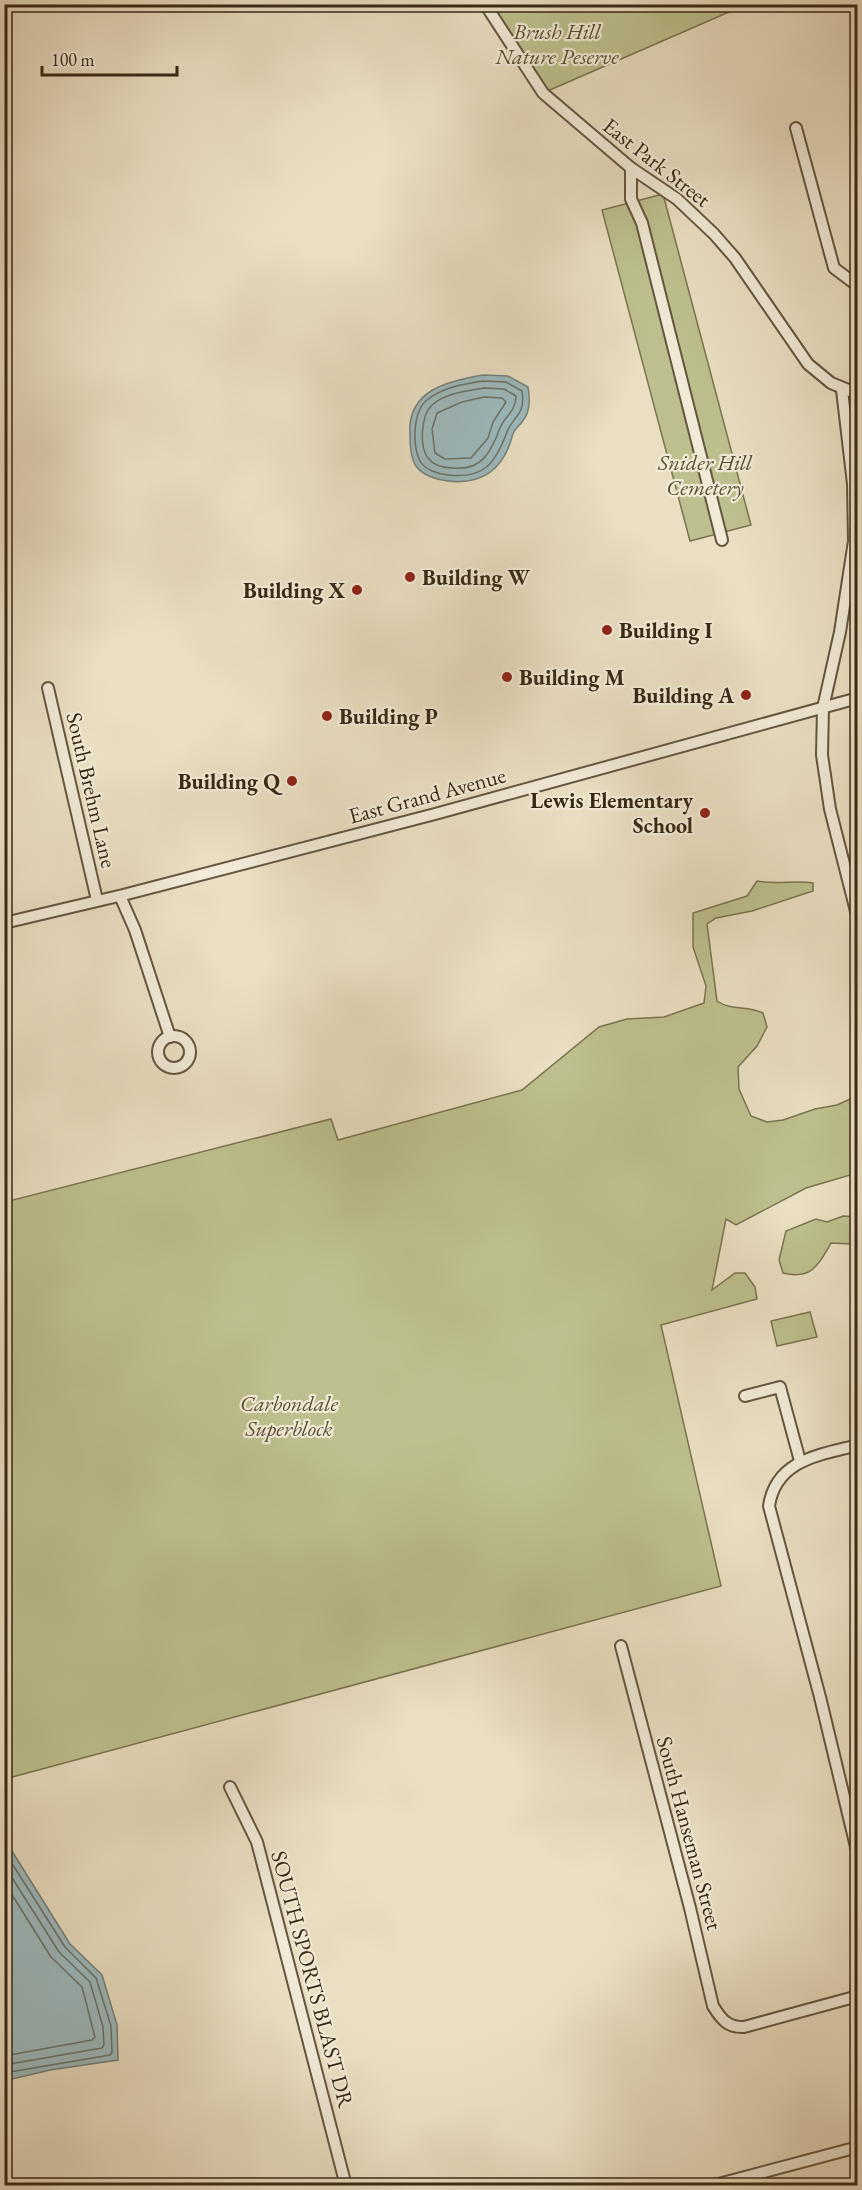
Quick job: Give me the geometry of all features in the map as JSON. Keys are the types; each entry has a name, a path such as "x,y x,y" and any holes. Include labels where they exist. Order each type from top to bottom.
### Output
{"street":[{"name":"East Park Street","path":"485,4 543,93 630,168 677,199 714,234 735,258 808,364 842,390 858,394"},
{"path":"796,128 834,268 858,286"},
{"path":"630,168 632,199 651,253 722,540"},
{"path":"842,390 847,454 853,484 854,541 840,632 823,708 823,768 828,799 858,918"},
{"name":"South Brehm Lane","path":"48,688 97,900"},
{"name":"East Grand Avenue","path":"4,923 120,896 448,811 858,698"},
{"path":"120,896 135,930 170,1037"},
{"path":"745,1396 780,1387 800,1461"},
{"path":"858,1445 800,1461 778,1479 769,1506 820,1697 858,1854"},
{"name":"South Hanseman Street","path":"621,1646 690,1908 713,2006 720,2018 729,2025 744,2026 858,1996"},
{"name":"SOUTH SPORTS BLAST DR","path":"230,1787 257,1842 346,2186"},
{"path":"711,2186 858,2147"}],"green space":[{"name":"Brush Hill Nature Peserve","path":"485,5 745,5 543,93"},
{"name":"Snider Hill Cemetery","path":"663,194 751,525 690,541 602,210"},
{"name":"Carbondale Superblock","path":"757,881 813,883 813,891 752,911 716,918 707,924 717,1001 728,1006 763,1013 767,1027 757,1046 738,1067 739,1089 751,1116 767,1122 783,1120 815,1109 837,1105 857,1096 857,1140 853,1155 857,1159 857,1173 806,1188 736,1225 726,1219 712,1290 735,1273 745,1273 755,1287 757,1299 661,1325 721,1586 5,1779 5,1202 331,1119 338,1140 522,1090 599,1027 627,1019 664,1017 704,1003 706,986 693,947 693,913 747,896"},
{"path":"843,1216 857,1217 857,1241 851,1244 831,1243 822,1258 807,1273 793,1275 783,1273 779,1260 786,1231 816,1219 827,1222"},
{"path":"810,1312 817,1337 777,1346 771,1321"}],"water":[{"path":"483,375 508,376 528,387 527,414 513,432 503,458 489,473 471,480 460,482 444,480 426,474 416,466 411,450 411,419 415,407 432,390 456,381"},
{"path":"5,1840 70,1944 102,1975 117,2025 118,2060 50,2070 8,2080 5,2077"}],"place":[{"name":"Building W","path":"410,577"},
{"name":"Building X","path":"357,590"},
{"name":"Building I","path":"607,630"},
{"name":"Building M","path":"507,677"},
{"name":"Building A","path":"746,695"},
{"name":"Building P","path":"327,716"},
{"name":"Building Q","path":"292,781"},
{"name":"Lewis Elementary School","path":"705,813"}]}
